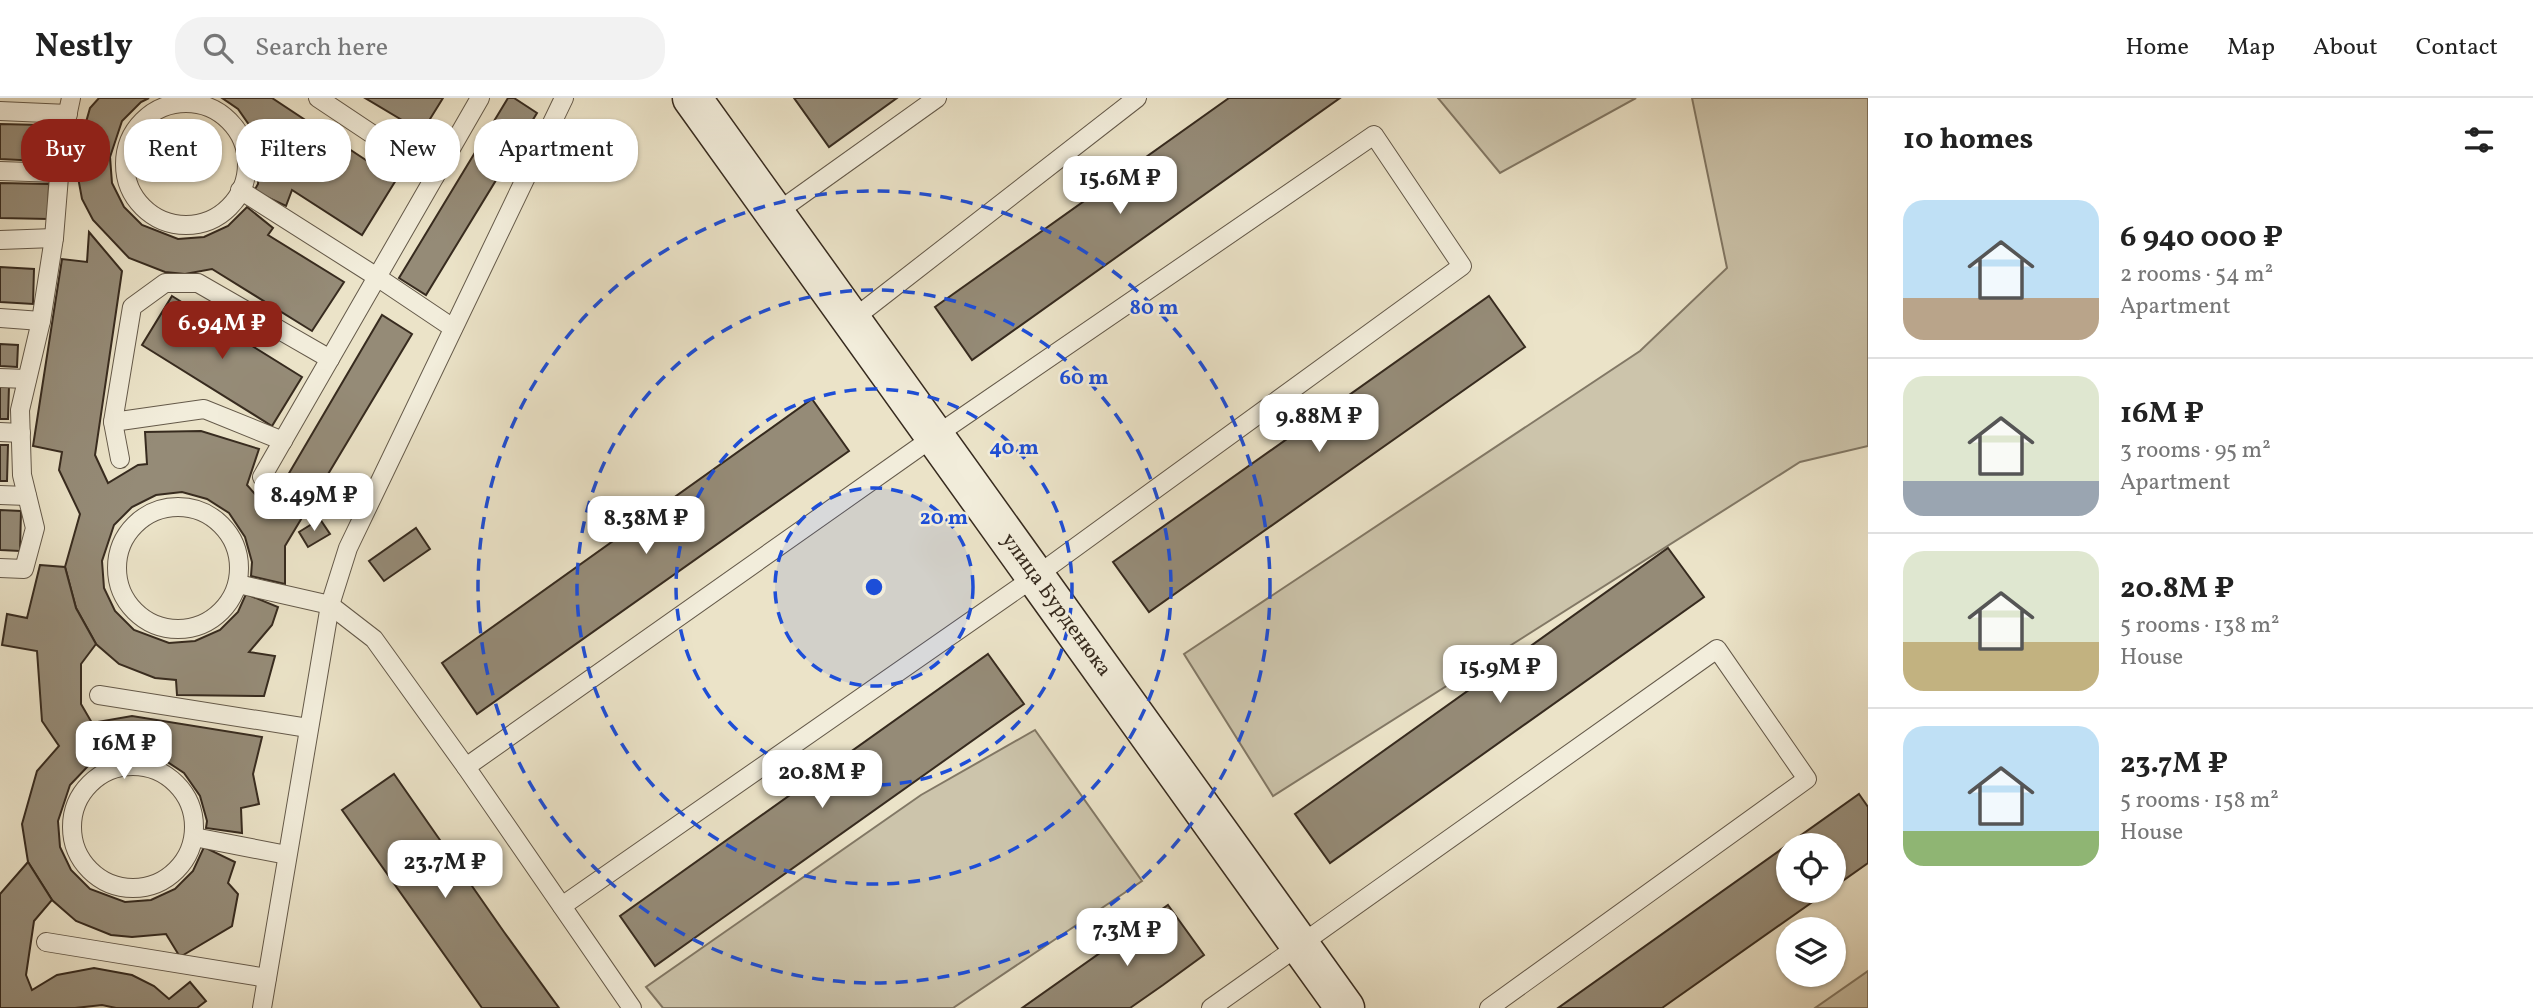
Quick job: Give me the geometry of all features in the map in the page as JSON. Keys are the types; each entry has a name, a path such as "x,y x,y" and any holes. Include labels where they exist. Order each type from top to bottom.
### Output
{"street":[{"name":"улица Бурденюка","path":"693,99 1345,1008"}],"lane":[{"path":"318,98 365,129"},
{"path":"460,133 480,98"},
{"path":"776,213 937,98"},
{"path":"853,319 1137,98"},
{"path":"262,1008 330,606 348,548 453,328 556,101"},
{"path":"187,102 208,106 227,117 240,134 247,155 246,176 240,190 225,212 206,222 184,225 158,219 141,206 129,188 125,167 126,152 133,132 147,116 166,105 187,102"},
{"path":"0,111 70,106"},
{"path":"466,767 935,436 1374,135 1462,266 1036,576 562,906"},
{"path":"0,171 21,172"},
{"path":"0,568 24,569 35,528 22,475 20,410 41,321 54,239 58,182"},
{"path":"262,477 432,182"},
{"path":"240,190 453,328"},
{"path":"0,240 54,239"},
{"path":"120,459 113,422 132,306 165,283 198,283 330,359"},
{"path":"0,318 41,321"},
{"path":"0,378 27,379"},
{"path":"113,422 204,409 283,440"},
{"path":"0,432 21,433"},
{"path":"0,495 27,496"},
{"path":"180,506 201,510 219,522 233,539 240,559 238,584 229,603 217,617 198,627 177,630 151,623 134,610 122,593 117,571 118,556 126,536 139,520 158,510 180,506"},
{"path":"238,584 330,606 374,639 632,1008"},
{"path":"1211,1008 1717,649 1807,779 1489,1008"},
{"path":"99,695 308,728"},
{"path":"134,765 155,769 174,780 188,798 195,818 194,837 184,863 172,876 153,887 131,890 105,883 88,870 76,852 71,831 72,816 80,795 94,779 113,768 134,765"},
{"path":"194,837 287,855"},
{"path":"46,942 267,978"}],"shaded area":[{"path":"1438,98 1636,98 1500,173"},
{"path":"1692,98 1868,98 1868,446 1800,462 1273,796 1184,654 1640,351 1727,268"},
{"path":"1035,730 1142,881 953,1008 663,1008 646,987 921,795"},
{"path":"1868,971 1868,1008 1815,1008 1846,987"}],"building":[{"path":"99,98 149,98 141,102 122,121 110,157 110,119 87,119 90,108"},
{"path":"222,98 272,98 304,119 245,119 238,109"},
{"path":"365,98 443,98 430,119 400,119"},
{"path":"508,98 514,98 537,113 533,119 495,119"},
{"path":"794,98 897,98 829,147"},
{"path":"1229,98 1340,98 972,360 935,307"},
{"path":"0,124 21,125 21,160 0,159"},
{"path":"351,150 365,160 365,182 395,182 362,235 292,190 286,206 254,191 258,184 351,182"},
{"path":"474,154 474,182 495,182 426,295 399,278 457,182 460,182 460,177"},
{"path":"110,157 112,183 124,207 142,225 178,239 204,237 228,226 247,207 273,228 268,235 344,282 312,331 212,269 185,274 165,272 129,258 93,220 82,199 79,182 110,182"},
{"path":"0,183 49,184 48,219 0,218"},
{"path":"89,232 122,271 95,455 108,483 138,465 147,464 145,432 201,431 259,449 247,485 268,509 382,315 412,334 285,546 285,584 251,576 252,562 245,537 229,513 207,499 182,492 156,495 132,507 114,525 102,561 104,588 115,611 134,630 169,643 195,641 220,630 238,612 246,594 278,607 272,625 249,652 275,656 264,696 177,695 176,680 155,678 119,664 96,644 76,608 65,567 80,514 59,470 62,452 33,446 62,259 87,262"},
{"path":"0,267 34,269 33,304 0,302"},
{"path":"172,296 302,377 272,426 142,345"},
{"path":"1489,296 1525,347 1149,612 1113,562"},
{"path":"0,344 18,345 17,367 0,366"},
{"path":"0,386 9,386 8,419 0,419"},
{"path":"812,399 849,451 477,714 442,663"},
{"path":"0,445 8,445 7,481 0,481"},
{"path":"0,510 21,511 20,551 0,550"},
{"path":"320,519 330,534 308,547 299,532"},
{"path":"416,528 430,549 384,581 369,561"},
{"path":"1668,548 1704,597 1330,863 1295,814"},
{"path":"40,565 65,567 76,608 96,644 81,664 81,704 92,723 132,716 262,737 253,774 259,804 241,808 242,833 206,828 207,821 200,796 184,773 163,759 137,752 112,755 88,766 70,785 58,821 60,847 71,870 90,889 125,902 151,900 175,889 193,871 204,847 235,862 228,883 238,894 232,926 180,957 166,934 132,937 111,935 76,921 52,900 28,862 22,824 37,771 59,746 42,721 37,651 2,645 7,614 27,618"},
{"path":"988,654 1024,704 655,966 620,916"},
{"path":"394,774 559,1008 482,1008 342,810"},
{"path":"1859,794 1868,807 1868,863 1846,879 1846,833 1804,833"},
{"path":"1776,853 1776,903 1811,903 1791,917 1776,917 1776,928 1662,1008 1558,1008"},
{"path":"28,862 52,900 34,921 26,975 32,990 57,975 94,968 132,975 154,986 169,999 190,982 206,1001 197,1008 116,1008 102,1005 75,1008 0,1008 0,894"},
{"path":"1168,905 1204,955 1163,985 1130,1008 1022,1008"}]}
